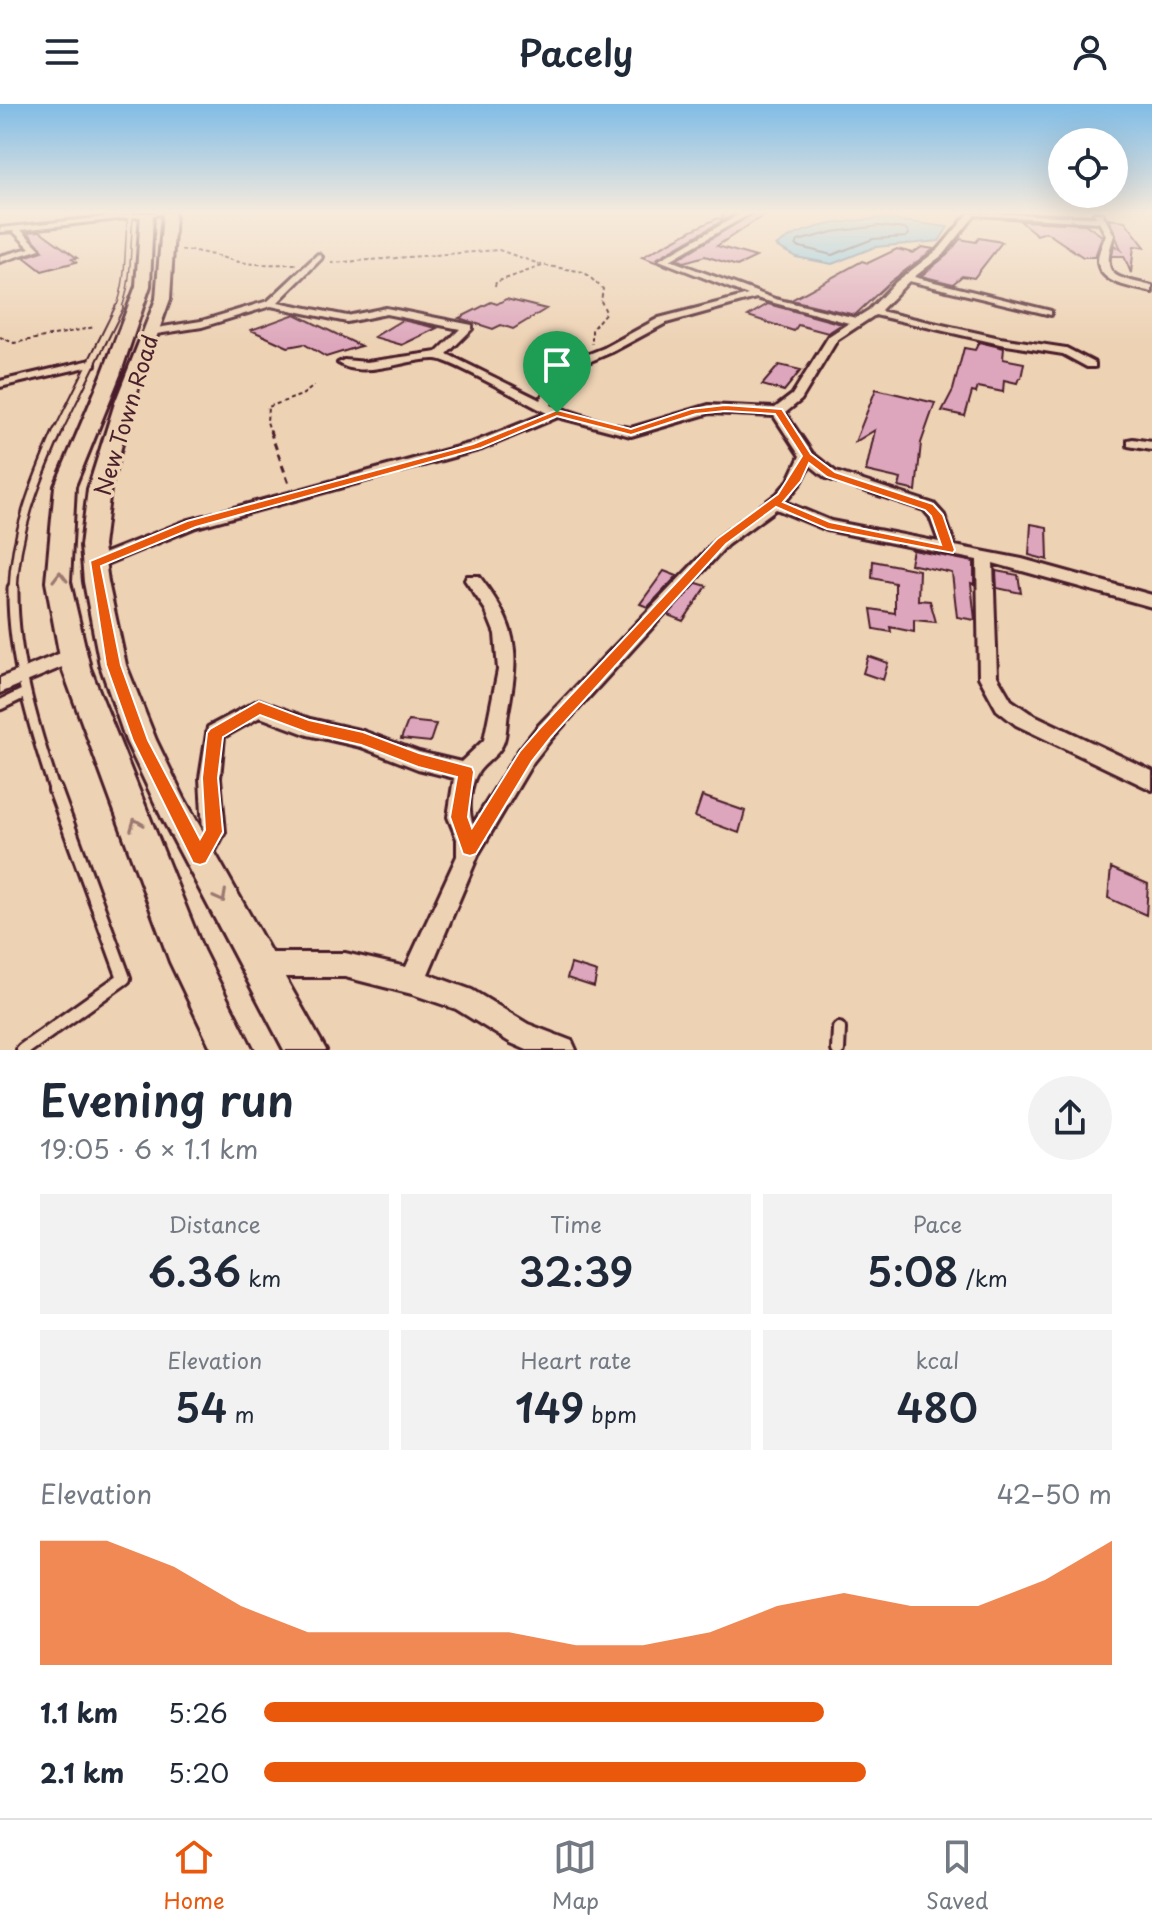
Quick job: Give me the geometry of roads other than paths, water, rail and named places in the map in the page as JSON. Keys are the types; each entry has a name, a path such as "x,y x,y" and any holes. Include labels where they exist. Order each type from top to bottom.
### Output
{"main road":[{"name":"New Town Road","path":"145,257 143,286 65,486 58,582 73,655 189,962 233,1050"},
{"name":"New Town Road","path":"166,257 163,299 99,489 92,546 94,564 113,665 141,741 306,1050"}],"street":[{"path":"668,257 663,260 756,295 858,322"},
{"path":"344,363 367,365 440,355 550,410 631,432 695,411 725,408 778,412 797,397 833,338 873,312 907,278 934,257"},
{"path":"1103,257 1108,276 1152,289"},
{"path":"0,260 5,266 0,269"},
{"path":"150,332 202,324 271,303 322,260"},
{"path":"907,278 1047,313"},
{"path":"550,410 553,382 573,363 610,349 651,325 688,313 740,303 756,295"},
{"path":"271,303 347,319 386,311 468,327 440,355"},
{"path":"873,312 1000,341 1066,351 1091,365"},
{"path":"0,384 91,363"},
{"path":"94,564 191,524 477,446 550,410"},
{"path":"778,412 807,456 831,475 929,507 937,515 949,550"},
{"path":"1133,443 1152,446"},
{"path":"412,981 470,848 526,756 722,542 775,503 795,481 807,456"},
{"path":"775,503 827,525 985,557 1152,601"},
{"path":"985,557 988,677 1004,705 1023,719 1152,781"},
{"path":"470,848 459,817 466,772 493,744 507,670 504,634 493,607 473,580"},
{"path":"0,686 23,684 73,655"},
{"path":"200,856 214,832 210,778 215,733 259,708 308,727 363,739 409,757 466,772"},
{"path":"260,965 345,965 412,981 463,999 520,1034 563,1050"}],"lane":[{"path":"23,1050 124,978 50,782 10,629 14,559 29,504 126,287 126,257"},
{"path":"0,705 23,684"},
{"path":"838,1050 839,1029"}],"water":[{"path":"797,257 849,257 832,264"}]}
